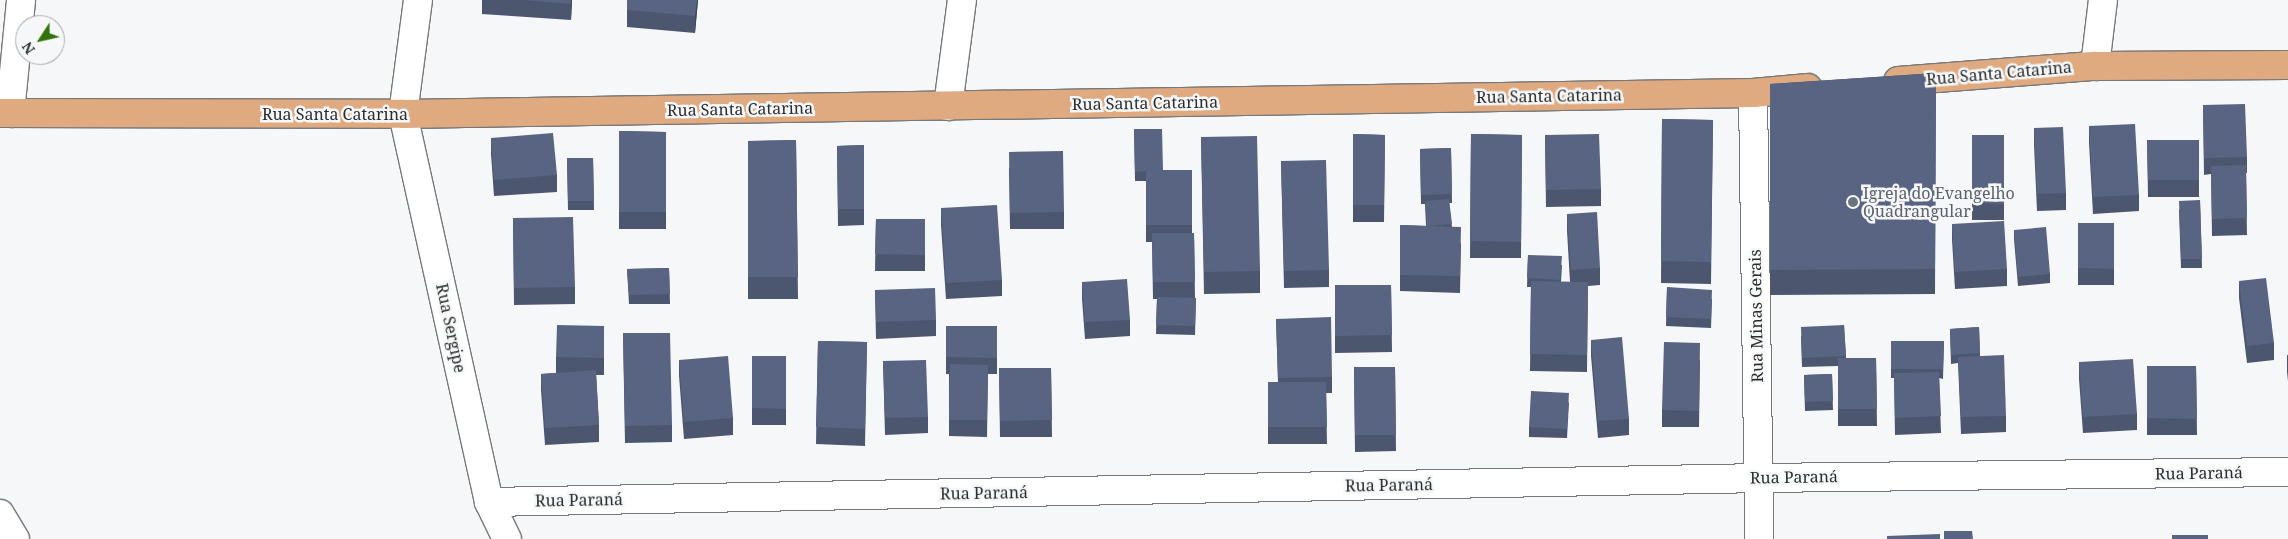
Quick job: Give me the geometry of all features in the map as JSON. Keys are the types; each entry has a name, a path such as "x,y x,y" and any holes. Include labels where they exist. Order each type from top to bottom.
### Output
{"main road":[{"name":"Rua Santa Catarina","path":"1870,83 2095,66 2288,65"},
{"name":"Rua Santa Catarina","path":"5,113 404,114 948,106 1753,93 1832,86"}],"street":[{"path":"5,113 21,0"},
{"name":"Rua Sergipe","path":"418,0 404,114 489,502 507,539"},
{"path":"948,106 962,0"},
{"path":"2095,66 2103,0"},
{"name":"Rua Minas Gerais","path":"1753,93 1759,539"},
{"name":"Rua Paraná","path":"489,502 1758,478 2288,472"},
{"path":"0,514 15,539"}],"building":[{"path":"522,0 571,0 571,4"},
{"path":"627,0 697,0 695,16 627,10"},
{"name":"Igreja do Evangelho Quadrangular","path":"1936,73 1935,269 1770,270 1770,84"},
{"path":"2245,104 2247,157 2204,158 2203,105"},
{"path":"1662,119 1713,120 1711,262 1661,261"},
{"path":"2135,124 2139,195 2093,197 2089,126"},
{"path":"2063,127 2066,193 2037,194 2034,128"},
{"path":"1134,129 1162,129 1163,170 1135,172"},
{"path":"619,131 666,132 666,212 619,212"},
{"path":"553,133 557,175 494,180 491,138"},
{"path":"1353,134 1385,135 1384,205 1353,205"},
{"path":"1471,134 1522,135 1521,242 1470,241"},
{"path":"1599,134 1601,189 1546,190 1545,135"},
{"path":"1972,135 2004,135 2004,204 1972,203"},
{"path":"1257,136 1260,271 1204,272 1201,137"},
{"path":"796,140 798,277 748,277 748,141"},
{"path":"2147,140 2199,140 2199,180 2148,180"},
{"path":"864,145 864,209 838,209 837,146"},
{"path":"1451,148 1452,194 1421,195 1420,149"},
{"path":"1063,151 1064,212 1010,213 1009,152"},
{"path":"567,158 593,158 594,201 568,201"},
{"path":"1326,160 1329,270 1284,271 1281,161"},
{"path":"2246,165 2247,218 2212,219 2211,166"},
{"path":"1146,170 1192,170 1192,225 1146,225"},
{"path":"1449,199 1452,224 1427,226 1425,201"},
{"path":"2200,200 2202,259 2181,259 2179,201"},
{"path":"997,205 1002,280 946,283 941,208"},
{"path":"1597,212 1600,268 1571,270 1567,214"},
{"path":"573,217 575,287 514,288 513,218"},
{"path":"876,219 925,219 925,255 875,254"},
{"path":"2004,221 2007,269 1955,272 1952,224"},
{"path":"2078,223 2114,223 2114,269 2078,268"},
{"path":"1400,225 1461,227 1460,276 1400,275"},
{"path":"2046,227 2050,274 2018,277 2014,230"},
{"path":"1152,233 1194,233 1195,282 1153,282"},
{"path":"1528,255 1562,256 1560,280 1527,278"},
{"path":"669,268 670,294 629,295 627,269"},
{"path":"2266,278 2274,343 2247,346 2239,281"},
{"path":"1127,279 1130,320 1085,322 1082,282"},
{"path":"1531,281 1588,282 1587,355 1530,354"},
{"path":"1335,285 1391,285 1392,335 1335,336"},
{"path":"1667,287 1712,290 1711,319 1666,317"},
{"path":"935,288 936,320 876,322 875,290"},
{"path":"1157,297 1196,298 1195,326 1156,325"},
{"path":"1331,317 1332,377 1278,378 1276,319"},
{"path":"557,325 604,326 604,358 556,357"},
{"path":"1844,325 1846,356 1802,358 1801,327"},
{"path":"946,326 997,326 997,358 946,357"},
{"path":"1979,327 1980,353 1951,355 1950,329"},
{"path":"623,333 670,333 672,425 625,426"},
{"path":"1622,337 1629,419 1598,421 1591,340"},
{"path":"818,341 867,342 865,429 816,427"},
{"path":"1891,341 1944,341 1943,369 1891,369"},
{"path":"1664,342 1700,343 1699,411 1662,410"},
{"path":"2004,355 2006,416 1961,417 1958,357"},
{"path":"728,356 733,418 684,422 679,360"},
{"path":"752,356 786,356 786,409 752,408"},
{"path":"1838,358 1876,358 1877,409 1838,409"},
{"path":"2133,359 2137,414 2083,417 2079,362"},
{"path":"926,360 928,417 885,418 883,361"},
{"path":"950,364 988,365 987,420 949,420"},
{"path":"2147,366 2196,366 2197,419 2147,418"},
{"path":"1354,367 1395,367 1396,435 1355,435"},
{"path":"999,368 1051,368 1052,420 1000,421"},
{"path":"596,370 599,425 545,428 541,374"},
{"path":"1939,372 1941,416 1895,418 1894,373"},
{"path":"1832,374 1833,401 1805,402 1804,375"},
{"path":"1268,382 1326,382 1327,427 1268,427"},
{"path":"1531,391 1569,393 1567,429 1529,427"},
{"path":"1944,531 1972,531 1973,539 1944,539"},
{"path":"1940,534 1940,539 1887,539 1887,536"},
{"path":"2172,535 2208,535 2208,539 2172,539"}],"place":[{"name":"Igreja do Evangelho Quadrangular","path":"1853,202"}]}
